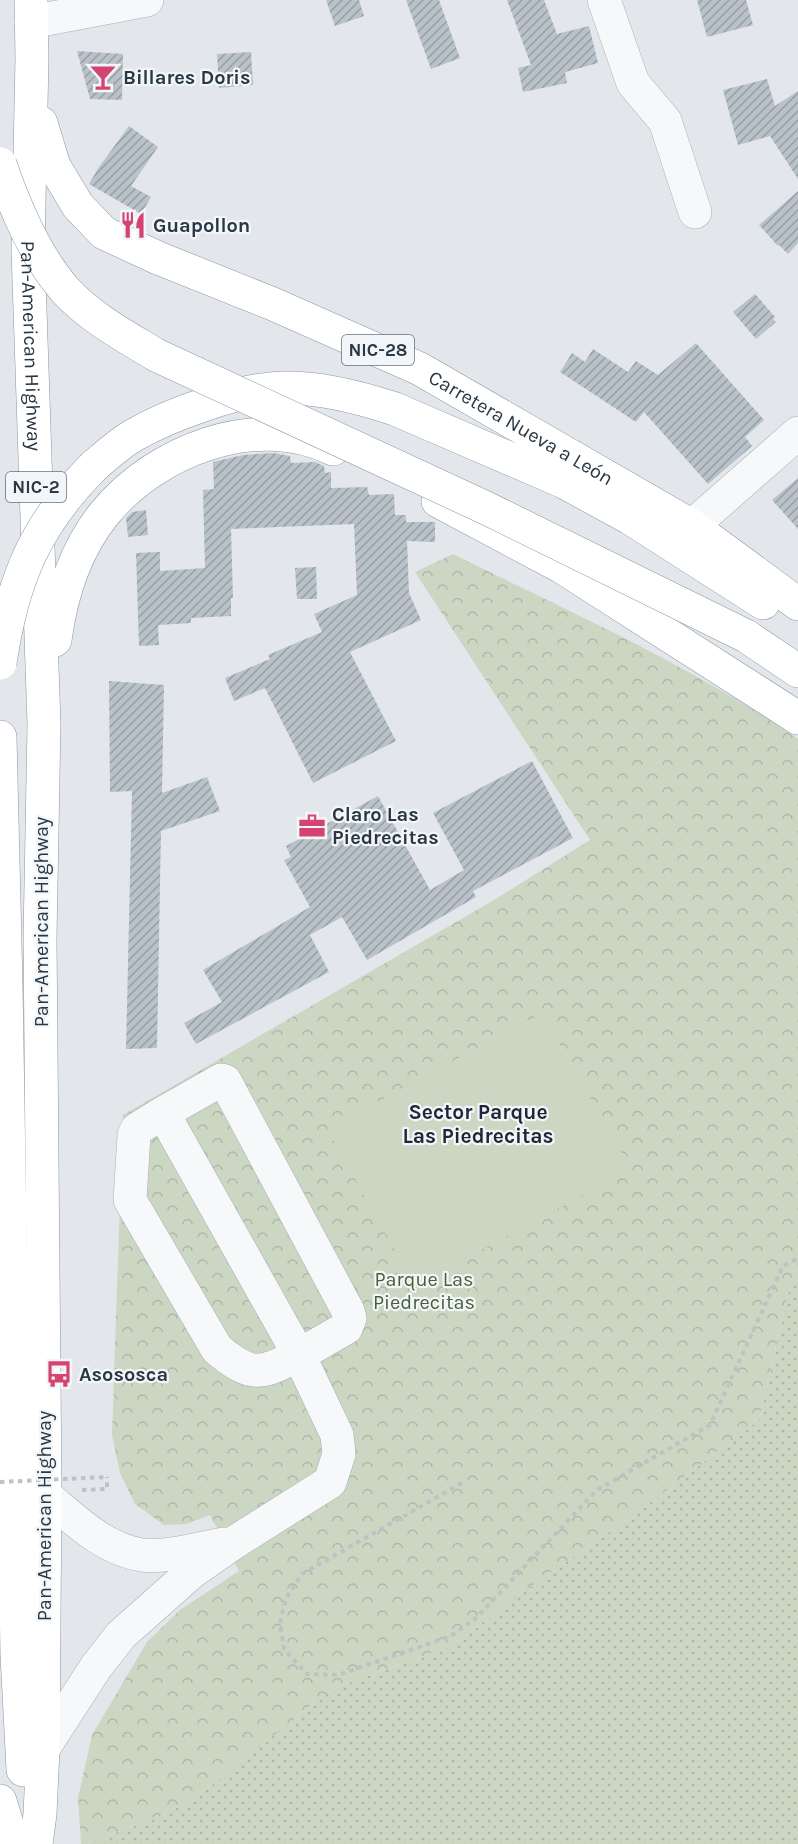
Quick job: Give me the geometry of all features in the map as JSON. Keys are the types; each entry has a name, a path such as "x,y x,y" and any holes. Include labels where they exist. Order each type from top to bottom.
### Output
{"highway":[{"name":"Pan-American Highway","path":"31,11 28,250 44,725 40,950 45,1495 44,1749 36,1844"},
{"name":"Carretera Nueva a León","path":"32,58 41,125 54,166 78,206 104,233 420,369 692,526 798,604"},
{"path":"0,165 25,226 48,266 67,292 106,325 156,355 486,508 746,636 798,671"},
{"path":"0,663 11,605 24,567 42,529 75,485 108,454 133,435 200,406 242,394 282,388 331,392 395,409 564,482 630,518 798,626"},
{"path":"44,725 59,609 86,541 104,514 140,478 181,454 228,438 270,433 295,436 324,444 423,493 552,562 798,718"},
{"path":"0,737 17,1643 26,1844"},
{"path":"0,1801 13,1844"}],"street":[{"path":"31,11 147,0"},
{"path":"604,0 633,82 665,121 695,212"},
{"path":"692,526 798,433"},
{"path":"220,1080 225,1081 348,1311 350,1318 346,1328 299,1355 268,1370 252,1371 229,1359 217,1349 130,1200 134,1135 137,1129 220,1080"},
{"path":"44,1749 96,1666 121,1635 192,1572 330,1482 339,1454 337,1435 299,1355 163,1113"},
{"path":"45,1495 91,1533 113,1547 142,1555 172,1553 235,1542"}],"path":[{"path":"462,1483 302,1574 286,1598 280,1624 284,1649 307,1674 338,1675 451,1636 475,1619 597,1490 710,1425 783,1266 798,1258"},
{"path":"0,1482 107,1477 107,1489"}],"green space":[{"name":"Parque Las Piedrecitas","path":"453,554 673,663 758,712 798,739 798,1274 792,1277 759,1420 631,1517 527,1589 451,1646 338,1687 320,1698 191,1802 88,1844 81,1844 78,1798 92,1735 147,1642 180,1610 239,1571 210,1515 186,1524 164,1525 135,1504 120,1473 112,1435 123,1115 494,900 590,840 415,572"},
{"path":"542,1013 631,1169 415,1286 327,1129"},
{"path":"798,1274 798,1844 88,1844 191,1802 320,1698 338,1687 451,1646 527,1589 631,1517 759,1420 792,1277"}],"building":[{"path":"326,0 359,0 364,16 335,26"},
{"path":"406,0 439,0 460,58 431,69"},
{"path":"507,0 544,0 557,34 589,26 598,63 565,72 567,83 523,92 518,68 531,65"},
{"path":"697,0 746,0 753,25 707,37"},
{"name":"Billares Doris","path":"77,51 123,54 122,100 90,99"},
{"path":"251,52 253,85 219,88 217,54"},
{"path":"767,79 775,106 798,91 798,179 770,136 738,145 723,90"},
{"path":"129,126 158,147 131,186 151,197 141,214 89,184"},
{"path":"798,191 798,243 788,254 759,225"},
{"path":"755,294 775,317 773,319 776,322 756,339 733,312"},
{"path":"696,343 764,420 745,437 752,446 708,484 644,412 636,422 560,372 572,353 585,362 593,349 628,372 636,361 658,375"},
{"path":"273,453 290,456 291,463 315,462 324,466 325,473 331,472 331,488 367,487 369,495 394,494 395,515 406,515 406,522 435,522 435,542 407,541 409,593 421,620 350,652 396,741 313,783 265,688 234,701 225,678 270,659 268,655 322,632 314,614 357,595 354,524 231,529 233,598 231,598 231,616 191,618 191,623 158,625 159,645 139,646 136,553 160,552 160,571 205,568 203,490 214,489 213,462 243,455"},
{"path":"798,478 798,529 772,500"},
{"path":"146,510 148,535 128,537 126,518 132,512"},
{"path":"316,567 317,599 297,599 295,568"},
{"path":"109,681 164,685 162,793 207,777 220,811 161,831 157,1048 126,1049 132,791 110,792"},
{"path":"532,761 573,838 473,891 476,897 367,960 342,917 310,935 329,972 196,1044 184,1023 222,1002 203,970 310,907 284,860 291,857 286,846 378,796 430,890 464,870 433,813"}],"place":[{"name":"Billares Doris","path":"103,77"},
{"name":"Guapollon","path":"133,225"},
{"name":"Claro Las Piedrecitas","path":"312,826"},
{"name":"Asososca","path":"59,1374"}],"district":[{"name":"Sector Parque Las Piedrecitas","path":"478,1124"}]}
